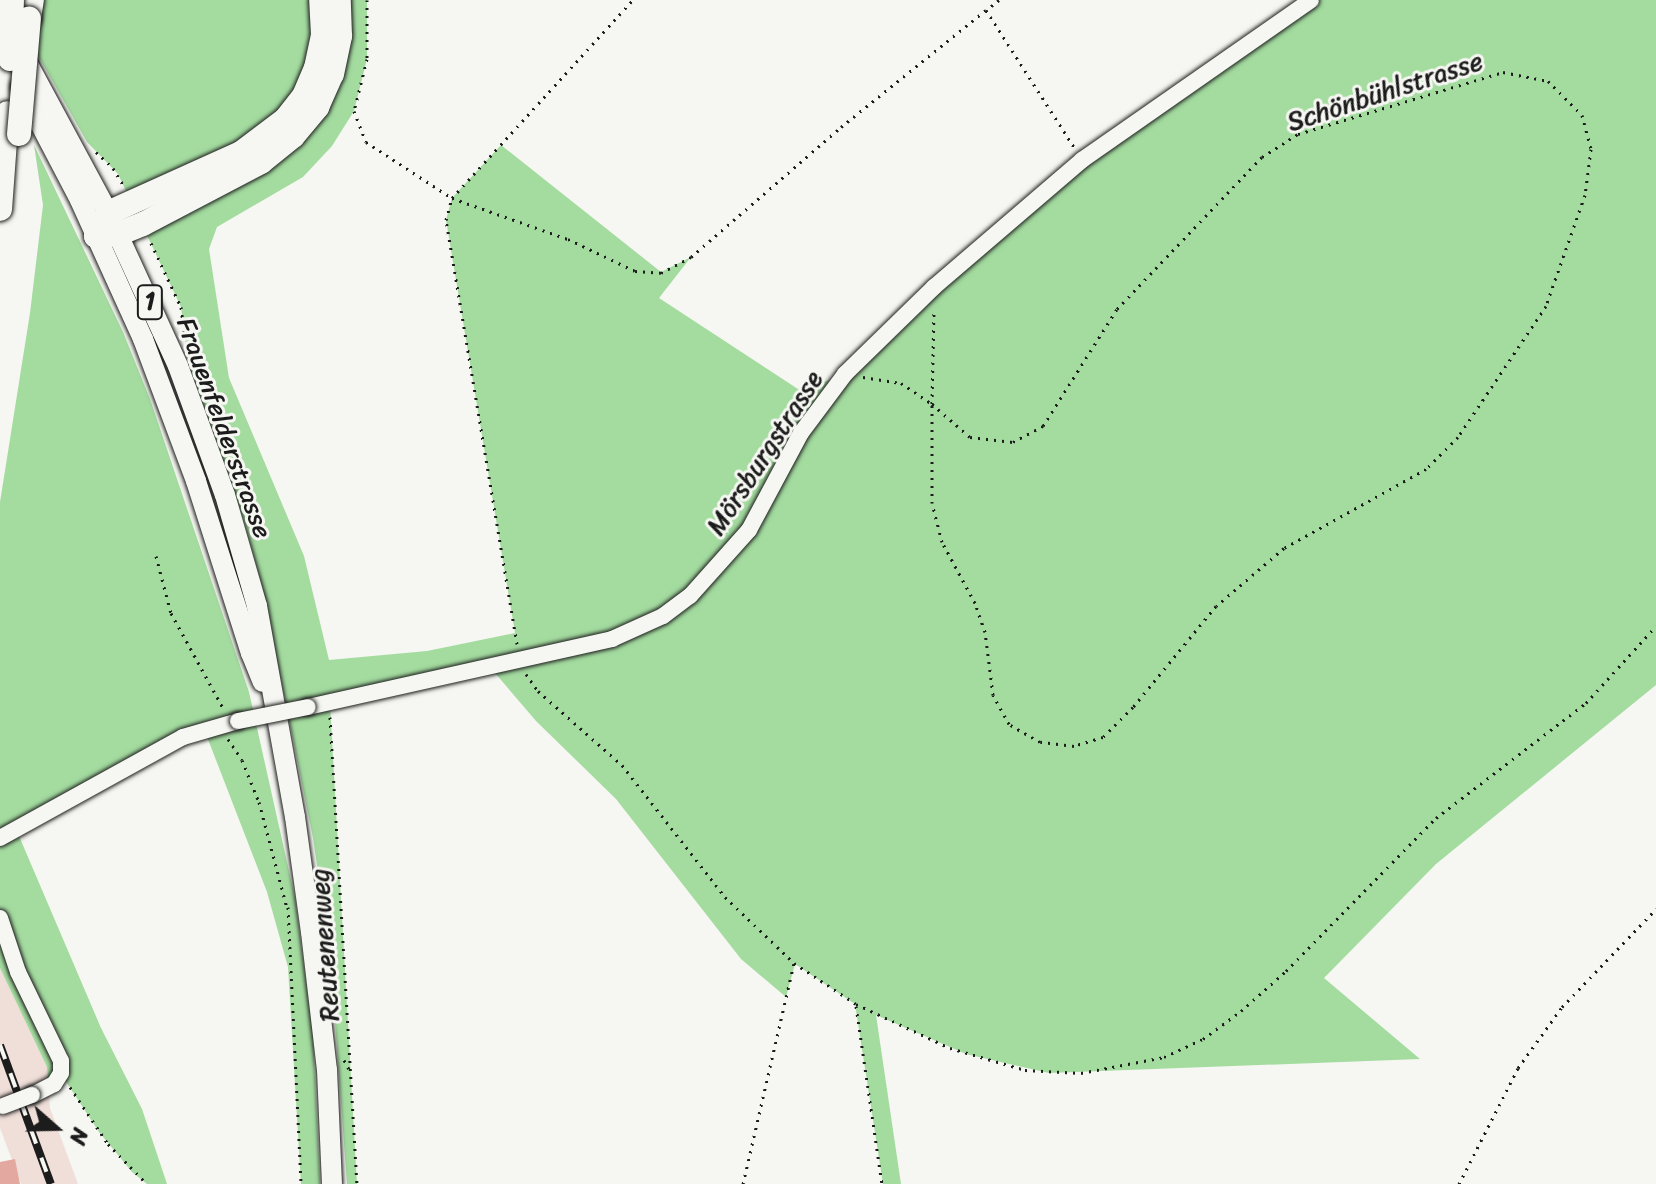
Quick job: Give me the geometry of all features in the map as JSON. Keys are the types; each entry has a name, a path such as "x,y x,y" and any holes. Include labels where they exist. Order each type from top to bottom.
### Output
{"highway":[{"path":"0,219 13,124 12,0"},
{"path":"107,227 241,153 286,119 304,96 316,68 323,35 321,0"},
{"path":"107,227 261,162 301,128 317,107 332,74 340,36 339,0"},
{"path":"0,209 31,9"}],"main road":[{"name":"Frauenfelderstrasse","path":"0,17 107,227 143,339 191,467 251,653 272,700 295,817 311,932 327,1070 332,1184"},
{"name":"Frauenfelderstrasse","path":"0,48 107,227"}],"street":[{"name":"Mörsburgstrasse","path":"0,838 172,743 234,721 330,703 612,639 663,616 690,596 749,530 801,433 845,374 934,287 1082,160 1311,0"},
{"path":"0,918 22,980 58,1049 61,1073 52,1086 1,1107"}],"path":[{"path":"367,0 367,59 354,111 358,128 366,142 452,198 568,239 635,271 661,273 691,257 841,127 999,0"},
{"path":"633,0 452,198 446,220 519,660 538,691 591,735 635,779 725,897 794,963 856,1004 950,1048 1037,1072 1110,1070 1154,1060 1194,1044 1271,985 1436,818 1586,703 1656,626"},
{"path":"986,10 1082,160"},
{"name":"Schönbühlstrasse","path":"845,374 901,383 932,404 970,437 1013,442 1043,426 1117,309 1262,157 1298,134 1503,72 1548,81 1582,115 1591,149 1585,195 1546,306 1458,437 1426,469 1284,548 1216,606 1133,707 1103,737 1074,746 1040,742 1009,724 993,695 985,632 975,603 942,542 932,503 932,404 934,287"},
{"path":"156,556 171,613 234,721"},
{"name":"Reutenenweg","path":"330,703 332,786 357,1184"},
{"path":"232,744 259,802 288,916"},
{"path":"289,889 301,1184"},
{"path":"1459,1184 1518,1068 1562,1007 1656,909"},
{"path":"743,1184 794,963"},
{"path":"856,1004 882,1184"},
{"path":"61,1073 99,1132 147,1184"}],"shaded area":[{"path":"0,968 47,1067 50,1108 78,1184 21,1184 0,1128"}],"green space":[{"path":"32,0 367,0 367,59 354,111 332,146 303,177 217,227 209,249 229,378 304,556 329,660 427,651 515,633 446,220 452,198 501,145 661,272 691,257 659,298 801,391 845,374 1005,223 1311,0 1656,0 1656,685 1436,864 1324,978 1420,1059 1049,1073 966,1054 876,1015 901,1184 883,1184 855,1004 795,964 786,997 741,959 616,799 536,721 490,667 330,703 357,1184 347,1184 330,953 313,838 262,586 243,518 188,363 181,307 118,174 87,142 27,36"},
{"path":"34,145 123,332 150,399 249,692 295,898 313,1034 320,1184 301,1184 288,967 267,892 204,729 16,829 101,1028 142,1109 167,1184 147,1184 132,1172 99,1132 61,1074 49,1089 47,1067 0,968 0,502 30,313 43,205"}],"building":[{"path":"15,1159 20,1184 0,1184 0,1162"}],"railway":[{"path":"0,1045 51,1184"}]}
